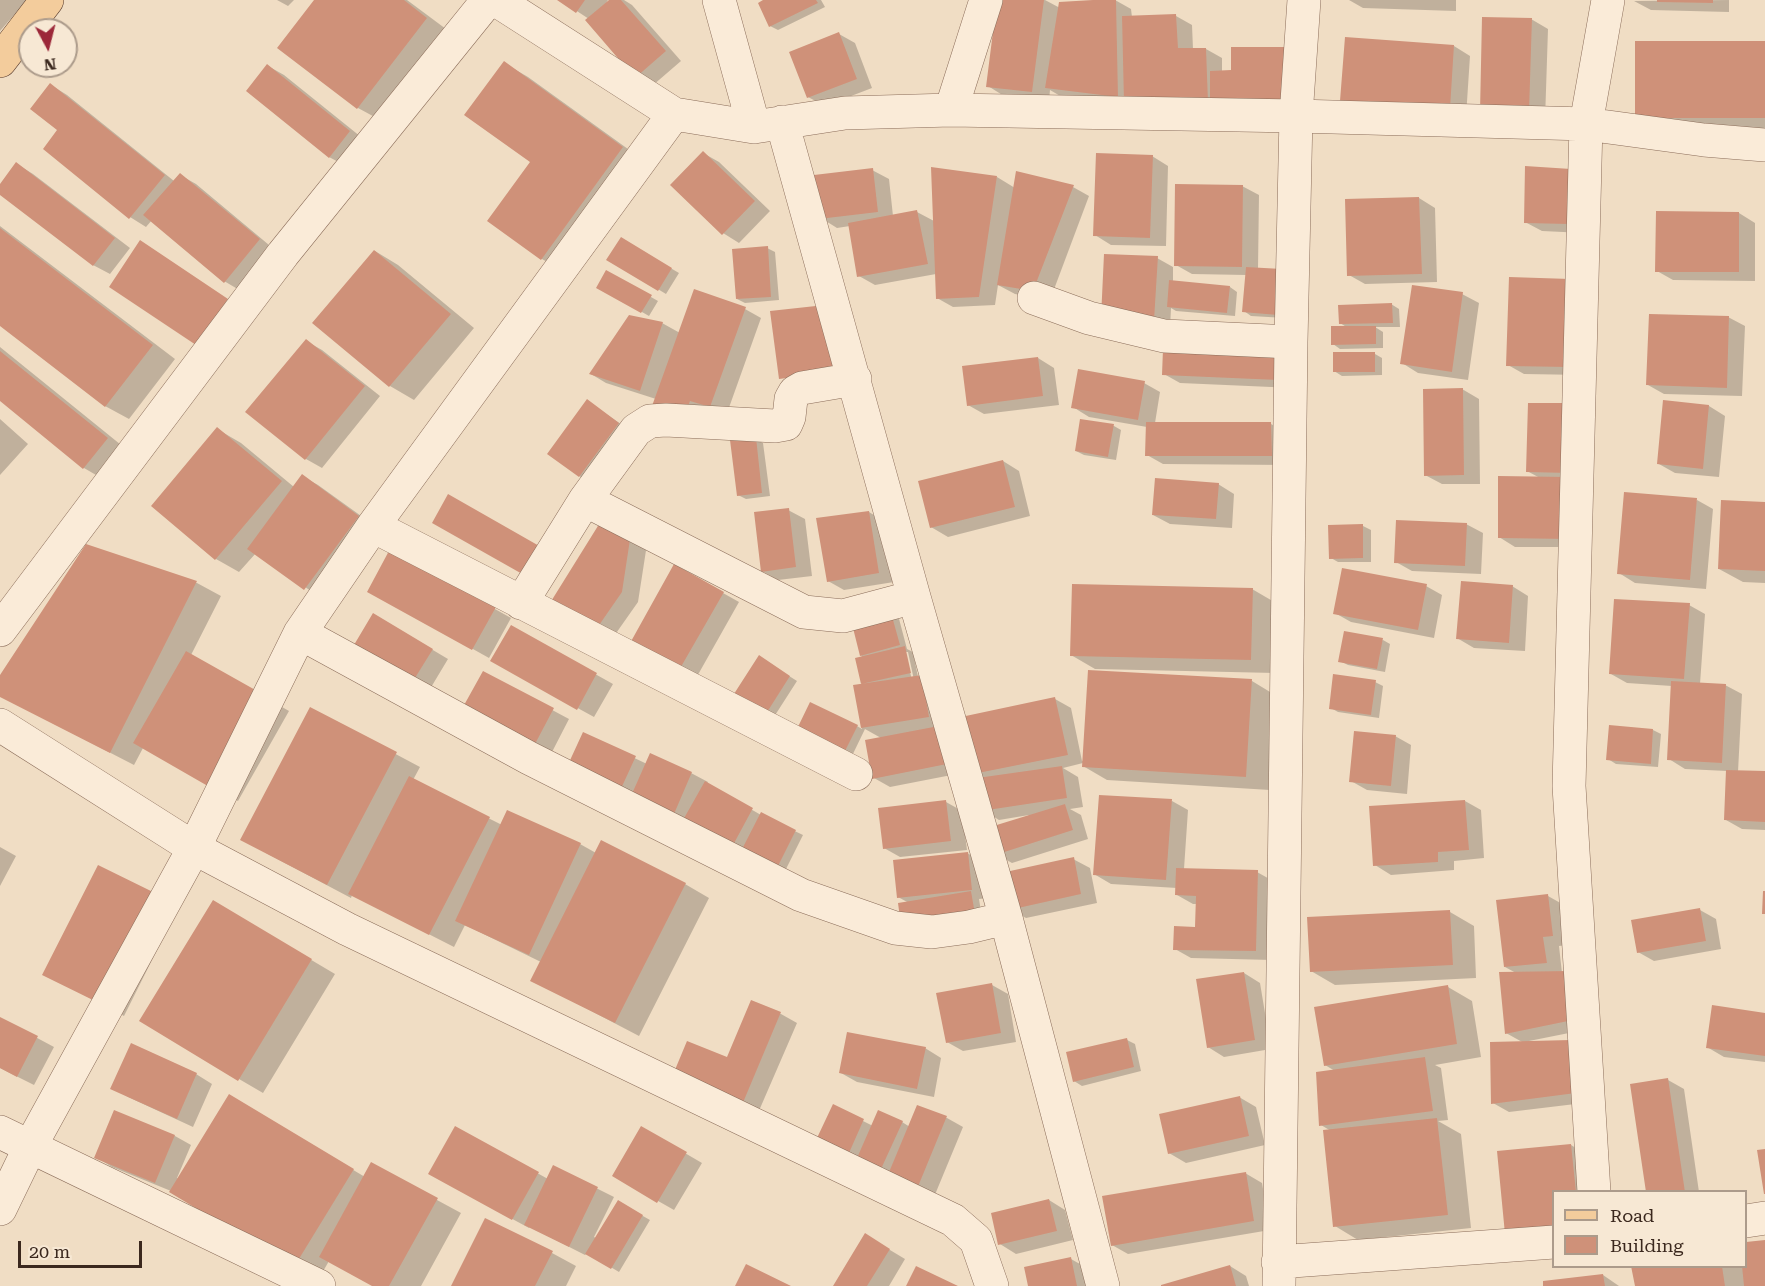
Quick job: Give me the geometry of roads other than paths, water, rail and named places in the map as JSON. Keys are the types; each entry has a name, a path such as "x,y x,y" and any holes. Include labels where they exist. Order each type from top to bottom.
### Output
{"main road":[{"path":"0,61 47,0"}],"street":[{"path":"0,630 283,254 488,0"},
{"path":"496,0 674,114 768,124 845,113 951,110 1586,124 1704,140 1765,145"},
{"path":"719,0 768,124 855,379 914,597 1006,918 1103,1286"},
{"path":"951,110 986,0"},
{"path":"1304,0 1296,116 1290,342 1278,1274 1552,1242"},
{"path":"1594,1190 1569,786 1586,124 1608,0"},
{"path":"0,1209 31,1146 194,848 300,633 373,526 674,114"},
{"path":"1034,298 1089,318 1164,336 1290,342"},
{"path":"521,603 585,500 636,430 650,421 666,420 775,426 786,424 791,399 795,392 802,388 855,379"},
{"path":"585,500 804,612 843,616 914,597"},
{"path":"373,526 856,774"},
{"path":"300,633 529,758 801,895 895,928 932,932 969,927 1006,918"},
{"path":"0,725 194,848 347,929 953,1220 976,1240 992,1286"},
{"path":"0,1132 319,1286"},
{"path":"1747,1221 1765,1218"}]}
